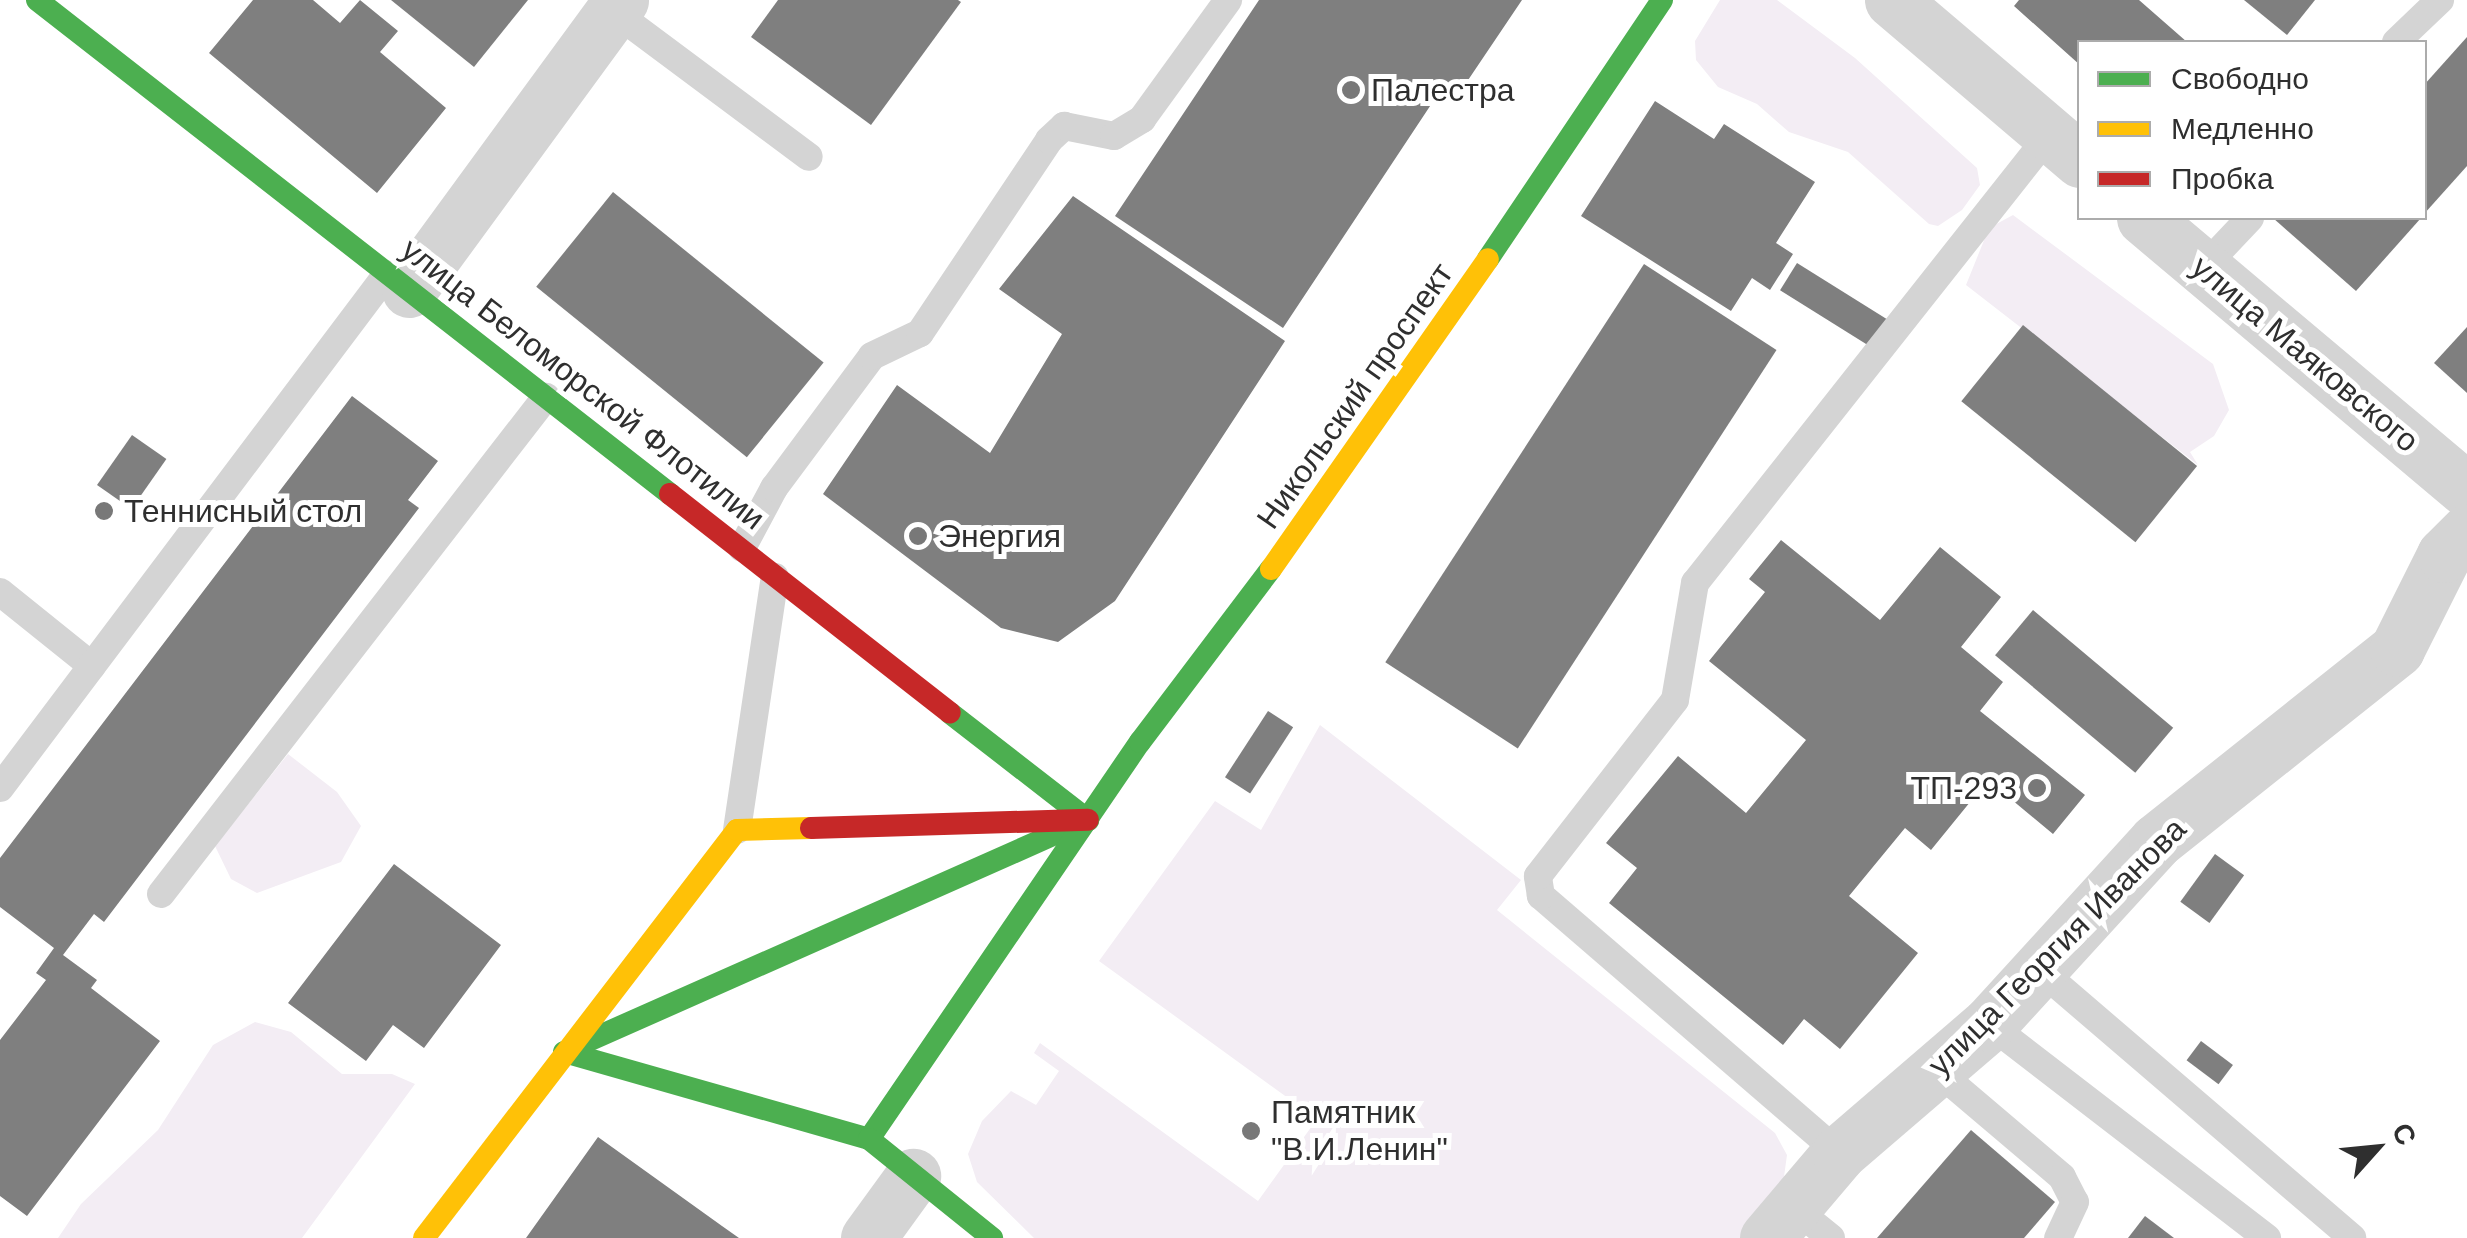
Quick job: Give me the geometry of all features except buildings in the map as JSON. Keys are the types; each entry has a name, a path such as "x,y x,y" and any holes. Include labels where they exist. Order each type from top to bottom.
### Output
{"street":[{"name":"улица Беломорской Флотилии","path":"37,0 1088,820"},
{"name":"Никольский проспект","path":"869,1139 1088,820 1353,460 1662,0"},
{"path":"1892,0 2065,147"},
{"path":"398,282 617,6"},
{"name":"улица Маяковского","path":"2146,220 2467,490"},
{"name":"улица Георгия Иванова","path":"1787,1231 1839,1153 1989,1024 2156,840 2397,648 2444,555 2467,532"},
{"path":"424,1238 737,830 1088,820"},
{"path":"564,1052 1088,820"},
{"path":"564,1052 869,1139 992,1238"},
{"path":"868,1238 913,1176"}],"lane":[{"path":"742,548 774,488 872,356 920,333 1049,140 1064,126 1114,136 1142,119 1228,0"},
{"path":"2398,40 2440,0"},
{"path":"617,6 809,157"},
{"path":"1839,1153 1541,896 1538,876 1676,700 1695,583 2065,147"},
{"path":"2202,268 2248,220"},
{"path":"0,788 92,666 398,282"},
{"path":"161,894 546,397"},
{"path":"737,830 775,577"},
{"path":"0,592 92,666"},
{"path":"2041,971 2352,1238"},
{"path":"1989,1024 2267,1238"},
{"path":"1936,1070 2062,1177 2076,1202 2058,1238"}],"shaded area":[{"path":"1720,0 1777,0 1855,58 1977,168 1980,185 1962,210 1938,226 1929,224 1848,152 1789,132 1757,104 1718,87 1696,60 1695,41"},
{"path":"2013,215 2213,364 2229,410 2214,436 2190,452 2198,465 1966,285 1989,228"},
{"path":"1320,725 1521,880 1497,910 1775,1133 1787,1155 1783,1184 1743,1238 1034,1238 977,1182 968,1154 982,1121 1011,1091 1036,1105 1059,1071 1034,1053 1040,1043 1258,1201 1317,1119 1099,961 1215,801 1261,830"},
{"path":"288,754 337,792 361,826 341,862 257,893 231,879 215,846"},
{"path":"255,1022 291,1032 342,1074 392,1074 415,1084 302,1238 58,1238 81,1204 158,1130 213,1045"}],"traffic: fast":[{"path":"37,0 670,494"},
{"path":"1488,259 1662,0"},
{"path":"564,1052 869,1139 1140,742 1271,569"},
{"path":"950,713 1088,820"},
{"path":"570,1049 1062,831"},
{"path":"869,1139 992,1238"}],"traffic: slow":[{"path":"1271,569 1488,259"},
{"path":"424,1238 737,830 811,828"}],"traffic: jam":[{"path":"670,494 950,713"},
{"path":"811,828 1088,820"}],"place":[{"name":"Палестра","path":"1351,90"},
{"name":"Теннисный стол","path":"104,511"},
{"name":"Энергия","path":"918,536"},
{"name":"ТП-293","path":"2037,788"},
{"name":"Памятник \"В.И.Ленин\"","path":"1251,1131"}]}
